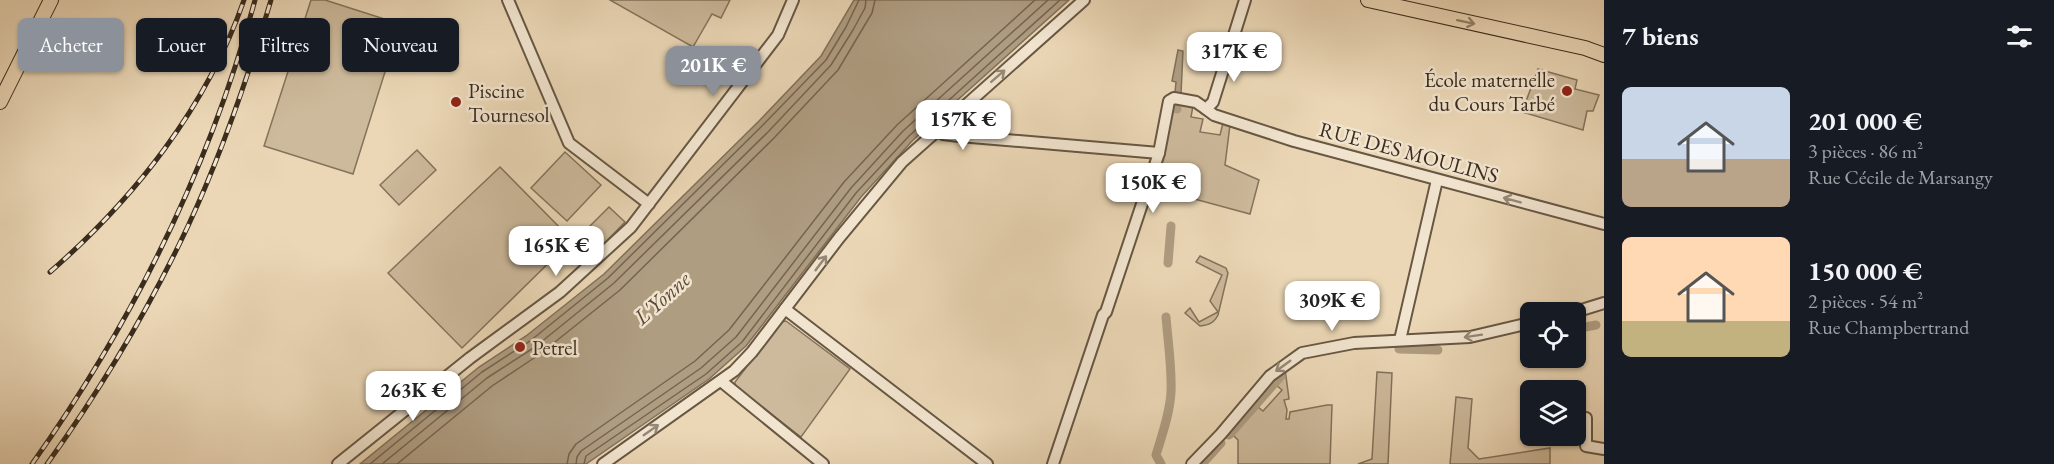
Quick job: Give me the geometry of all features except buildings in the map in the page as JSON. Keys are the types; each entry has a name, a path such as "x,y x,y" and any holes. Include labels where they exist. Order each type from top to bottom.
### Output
{"main road":[{"path":"0,102 51,0"},
{"path":"1368,0 1585,48 1604,55"}],"street":[{"path":"508,0 569,143 650,204"},
{"path":"338,464 470,357 560,292 631,227 778,35 793,0"},
{"path":"604,464 734,371 752,352 839,238 902,162 1084,0"},
{"path":"1206,109 1213,102 1245,0"},
{"name":"RUE DES MOULINS","path":"1159,153 1169,101 1177,99 1196,102 1214,115 1294,141 1604,224"},
{"path":"937,130 943,134 959,136 1159,153 1053,464"},
{"path":"1400,340 1437,180"},
{"path":"1586,309 1604,303"},
{"path":"785,309 987,464"},
{"path":"1192,464 1198,460 1270,376 1302,353 1354,343 1470,337 1520,325"},
{"path":"721,381 823,464"},
{"path":"1586,446 1604,449"}],"shaded area":[{"path":"311,0 325,0 381,18 342,18 342,72 385,72 353,174 264,146 288,72 330,72 330,18 305,18"},
{"path":"610,0 730,0 721,18 712,14 693,47"},
{"path":"1538,69 1577,80 1575,89 1599,95 1593,111 1587,111 1583,130 1522,112"},
{"path":"1178,104 1193,106 1191,117 1203,119 1200,132 1220,135 1223,123 1230,125 1225,165 1259,180 1250,214 1172,193 1172,189 1162,188 1162,182 1156,180 1173,106"},
{"path":"417,150 436,170 399,205 380,185"},
{"path":"565,152 601,185 567,221 531,188"},
{"path":"500,167 572,240 462,348 388,273"},
{"path":"609,207 625,222 589,259 573,243"},
{"path":"1200,256 1226,268 1228,273 1218,315 1211,323 1200,326 1185,313 1190,308 1199,322 1218,312 1210,301 1222,275 1196,262"},
{"path":"786,321 850,369 801,437 735,386 735,382 781,322"},
{"path":"1285,369 1289,399 1284,400 1287,410 1286,419 1289,419 1290,412 1332,405 1330,464 1238,464 1238,440 1233,435 1258,407 1263,411 1282,390 1276,385 1281,380 1280,373"},
{"path":"1377,372 1392,373 1388,464 1358,464 1372,459"},
{"path":"1456,397 1472,399 1468,448 1479,459 1550,448 1550,464 1450,464"}],"water":[{"name":"L'Yonne","path":"854,0 1069,0 913,140 861,197 746,346 709,379 586,464 360,464 479,367 526,336 604,274 758,122 821,56"},
{"path":"1178,50 1183,51 1181,94 1175,92 1176,82 1172,81"}],"waterway":[{"path":"1176,104 1177,109"},
{"path":"1168,263 1171,226"},
{"path":"1161,464 1156,455 1171,392 1166,317"},
{"path":"1586,327 1596,325"},
{"path":"1399,349 1438,350"},
{"path":"1229,435 1281,376"},
{"path":"1202,464 1221,443"}],"railway":[{"path":"50,272 111,214 165,149 189,114 210,77 244,0"},
{"path":"32,464 103,356 164,242 215,123 237,62 255,0"},
{"path":"47,464 123,348 188,226 234,114 271,0"}],"place":[{"name":"École maternelle du Cours Tarbé","path":"1567,91"},
{"name":"Piscine Tournesol","path":"456,102"},
{"name":"Petrel","path":"520,347"}]}
